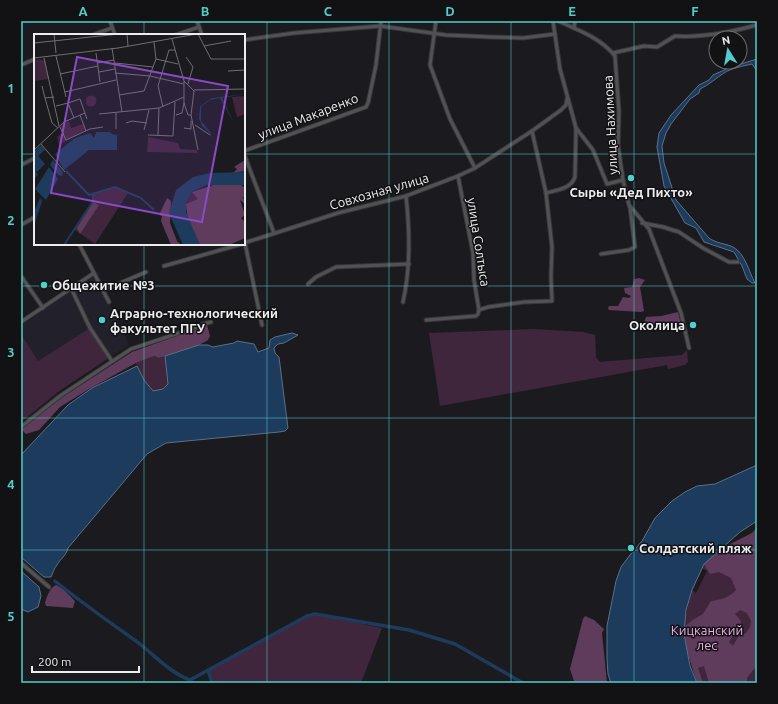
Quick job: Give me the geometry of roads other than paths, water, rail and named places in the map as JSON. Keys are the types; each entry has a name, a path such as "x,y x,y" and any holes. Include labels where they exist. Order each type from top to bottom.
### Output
{"street":[{"path":"110,21 115,34"},
{"path":"197,21 202,34"},
{"name":"улица Макаренко","path":"245,151 366,107 376,65 381,21"},
{"path":"436,21 430,65 450,119 475,168"},
{"path":"546,193 566,188 574,181 576,128 567,99 560,68 553,21"},
{"path":"558,21 581,30 613,53 644,46 657,47 675,36 683,38 757,26"},
{"path":"574,28 575,21"},
{"path":"245,40 380,26 434,34 491,37 523,38 555,34"},
{"path":"178,34 199,27"},
{"path":"95,34 112,28"},
{"name":"улица Нахимова","path":"613,53 616,60 619,112 618,145 622,180 629,205 648,229 681,313 689,348"},
{"path":"21,65 34,59"},
{"name":"Совхозная улица","path":"245,244 338,213 406,196 458,176 475,168 532,131 561,110 566,105 567,99"},
{"path":"576,128 593,150 607,184 622,180"},
{"path":"426,320 476,316 479,310 488,307 524,302 552,301 552,247 546,193 532,131"},
{"path":"245,157 274,233"},
{"path":"21,165 34,158"},
{"name":"улица Солтыса","path":"458,176 473,253 474,280 479,310"},
{"path":"403,302 409,264 409,228 406,196"},
{"path":"602,254 635,248 629,205"},
{"path":"21,225 34,218"},
{"path":"642,223 663,227 678,232 702,248 723,259 730,262 738,262"},
{"path":"80,245 109,302"},
{"name":"Совхозная улица","path":"164,266 240,245"},
{"path":"244,245 262,325"},
{"path":"308,284 316,277 336,267 409,264"},
{"path":"104,290 146,272"},
{"path":"21,322 94,273"},
{"path":"21,276 43,308"},
{"path":"71,288 90,328 112,361"},
{"path":"203,324 211,322"},
{"path":"21,427 60,396 131,349 197,327"},
{"path":"21,564 49,587"}],"water":[{"path":"757,59 757,71 752,64 748,65 748,62"},
{"path":"724,70 730,70 700,89 699,93 690,99 671,124 666,133 662,146 664,163 676,200 709,238 733,247 741,254 755,283 752,283 747,279 734,252 704,242 696,228 685,223 664,186 657,147 659,133 671,115 699,85 709,80 713,75"},
{"path":"292,333 298,335 284,343 278,344 274,348 275,353 279,357 288,428 285,431 166,443 147,454 68,548 51,577 44,577 21,557 21,455 68,405 92,388 137,366 144,380 153,391 163,389 168,384 165,356 199,345 208,345 213,347 234,343 237,341 254,344 258,352 269,348 270,340 275,337"},
{"path":"757,465 757,521 740,532 704,564 692,590 686,610 684,634 690,666 697,683 611,683 608,674 607,626 616,581 621,567 642,541 655,518 672,501 697,486 715,484"},
{"path":"21,571 39,587 41,596 38,607 28,612 21,609"}],"waterway":[{"path":"55,581 140,644 170,669 190,680 307,616 315,614 409,630 455,644 523,683"},
{"path":"208,670 212,683"}],"place":[{"name":"Сыры «Дед Пихто»","path":"631,178"},
{"name":"Общежитие №3","path":"44,285"},
{"name":"Аграрно-технологический факультет ПГУ","path":"102,320"},
{"name":"Околица","path":"693,325"},
{"name":"Солдатский пляж","path":"631,548"}],"park label":[{"name":"Кицканский лес","path":"707,638"}]}
